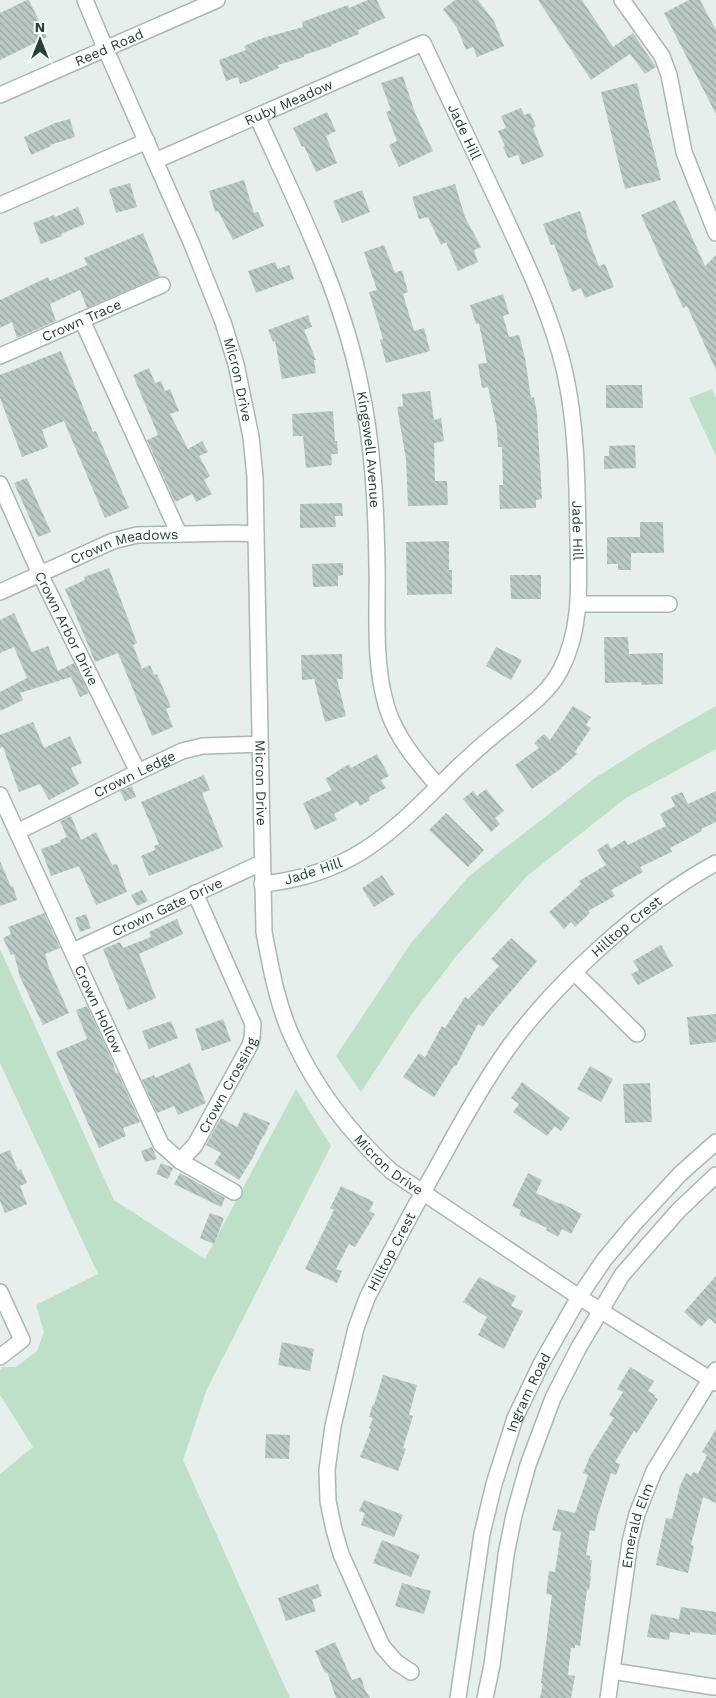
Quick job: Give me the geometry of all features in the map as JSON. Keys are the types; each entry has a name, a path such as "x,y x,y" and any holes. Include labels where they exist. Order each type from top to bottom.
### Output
{"street":[{"name":"Micron Drive","path":"85,0 156,161 223,322 236,364 251,438 255,477 261,863 264,932 271,972 294,1042 320,1089 364,1146 391,1171 579,1298 714,1378"},
{"name":"Reed Road","path":"0,95 217,0"},
{"path":"622,0 662,56 669,75 684,152 716,233"},
{"name":"Ruby Meadow","path":"156,161 423,43"},
{"name":"Jade Hill","path":"262,884 302,878 324,871 365,851 384,837 474,752 543,695 559,672 570,646 579,604 574,427 565,373 552,328 533,279 423,43"},
{"name":"Kingswell Avenue","path":"257,116 334,291 360,383 372,453 377,523 378,654 382,691 391,717 403,742 413,758 438,786"},
{"path":"0,205 147,141"},
{"name":"Crown Trace","path":"0,356 162,284"},
{"path":"82,320 178,534"},
{"name":"Crown Arbor Drive","path":"0,484 40,574 138,772"},
{"name":"Crown Meadows","path":"0,592 113,541 137,535 256,534"},
{"path":"579,604 668,604"},
{"name":"Crown Ledge","path":"17,832 182,751 203,746 260,744"},
{"name":"Crown Hollow","path":"0,795 161,1144 180,1161 213,1182 234,1192"},
{"name":"Crown Gate Drive","path":"72,951 261,863"},
{"name":"Hilltop Crest","path":"411,1672 396,1662 382,1646 341,1554 328,1501 327,1470 333,1426 356,1328 366,1298 473,1101 504,1053 542,1007 608,941 677,887 716,863"},
{"name":"Crown Crossing","path":"180,1161 195,1145 211,1119 250,1045 254,1024 195,893"},
{"path":"575,973 637,1034"},
{"name":"Ingram Road","path":"458,1698 482,1534 494,1484 516,1418 541,1364 579,1298 604,1260 680,1174 716,1142"},
{"name":"Ingram Road","path":"485,1698 492,1666 506,1555 514,1515 528,1465 553,1398 622,1275 678,1211 716,1175"},
{"path":"0,1292 22,1340 0,1357"},
{"name":"Emerald Elm","path":"608,1698 630,1542 637,1514 654,1471 714,1378"},
{"path":"612,1671 714,1687"}],"green space":[{"path":"712,389 716,398 716,456 689,398"},
{"path":"716,706 716,749 626,798 527,876 458,954 412,1014 361,1092 336,1056 411,943 469,876 595,778 649,744"},
{"path":"0,949 114,1200 205,1259 296,1089 331,1146 207,1389 183,1460 290,1698 0,1698 0,1474 33,1447 0,1395 0,1370 3,1367 16,1367 37,1351 44,1332 36,1305 98,1274 0,1063"}],"building":[{"path":"29,0 47,37 0,60 0,13"},
{"path":"368,0 377,0 385,18 358,30 359,34 332,46 304,55 304,57 278,65 279,68 246,82 240,84 238,77 226,81 219,60 246,50 244,46 263,38 303,27 302,22 348,5 349,8"},
{"path":"455,0 478,0 494,21 504,46 477,57 473,47 466,50 457,28 443,9"},
{"path":"538,0 582,0 613,47 633,33 656,67 645,74 630,54 591,80"},
{"path":"689,0 700,0 716,30 716,114 664,13"},
{"path":"403,76 415,113 433,151 399,167 389,145 397,141 386,112 391,110 381,83"},
{"path":"637,83 661,180 625,189 601,92"},
{"path":"521,108 524,115 530,113 536,126 533,128 544,156 522,165 518,155 508,158 498,131 506,128 501,116"},
{"path":"327,112 336,131 326,136 337,163 316,172 293,128"},
{"path":"70,119 75,137 50,145 31,155 24,137 55,123"},
{"path":"244,180 254,213 258,212 264,226 233,240 218,211 215,212 209,191"},
{"path":"130,183 137,207 116,213 109,189"},
{"path":"455,184 465,217 481,247 474,250 478,262 458,271 446,242 441,245 428,217 419,219 412,197"},
{"path":"362,190 370,212 342,223 333,201"},
{"path":"675,200 705,266 716,255 716,370 687,306 683,308 641,215"},
{"path":"78,207 85,224 41,244 33,223 54,215 55,217"},
{"path":"580,211 586,233 599,266 605,264 614,287 585,298 581,288 572,292 554,244 551,245 543,224"},
{"path":"143,233 160,276 87,308 80,290 50,304 56,321 17,338 12,322 0,328 0,300 48,277 50,281 87,265 84,258"},
{"path":"384,245 395,273 402,270 408,292 403,294 414,331 424,328 430,351 386,363 380,340 383,339 369,292 377,290 364,252"},
{"path":"275,262 278,269 289,265 294,279 256,293 248,271"},
{"path":"503,294 509,314 503,316 509,337 519,335 525,358 531,398 534,397 537,414 542,499 536,500 536,508 500,509 499,485 503,485 502,447 498,447 497,429 488,387 482,388 478,364 487,363 479,324 476,324 470,305"},
{"path":"308,315 312,327 304,330 316,360 314,360 316,373 282,379 275,341 273,342 268,330"},
{"path":"61,351 93,432 96,431 129,508 105,518 64,421 42,430 48,447 22,457 0,398 0,375"},
{"path":"149,368 155,383 161,381 165,391 170,389 179,411 170,414 188,449 202,441 208,452 199,456 210,476 204,480 212,494 196,502 192,494 175,502 147,440 158,435 133,375"},
{"path":"606,385 642,385 643,408 606,408"},
{"path":"430,391 434,420 441,418 444,441 434,443 435,481 447,481 448,505 408,506 406,459 397,407 403,406 402,394"},
{"path":"333,411 338,454 331,454 332,465 306,468 303,436 293,436 292,414"},
{"path":"635,445 636,468 604,469 604,456 609,456 609,446"},
{"path":"27,478 51,532 38,537 14,483"},
{"path":"342,503 343,516 335,516 336,527 300,528 300,504"},
{"path":"640,522 663,522 664,553 631,553 631,570 618,570 618,564 607,564 607,537 640,537"},
{"path":"449,541 449,570 452,570 452,594 407,595 406,542"},
{"path":"343,563 343,575 338,576 338,586 313,587 312,564"},
{"path":"109,568 137,643 133,645 142,669 150,665 154,675 157,674 171,707 166,709 173,727 152,736 118,653 95,662 65,589 85,580 84,577"},
{"path":"510,575 541,575 541,599 511,599"},
{"path":"14,613 32,652 48,646 58,671 74,663 89,693 80,697 71,677 20,693 23,700 0,711 0,692 27,678 14,647 0,653 0,620"},
{"path":"604,637 628,637 629,654 663,653 663,684 641,685 641,682 605,683"},
{"path":"496,647 522,660 511,680 486,666"},
{"path":"342,654 343,679 337,679 346,716 325,722 314,679 302,680 301,655"},
{"path":"573,706 591,717 586,725 591,728 575,752 577,754 559,770 532,789 515,765 539,748 534,743 544,734 550,740"},
{"path":"33,722 44,748 70,736 82,763 71,768 79,784 49,800 40,784 19,792 3,747 0,748 0,735"},
{"path":"377,754 389,776 381,780 386,788 369,797 370,800 360,806 357,801 334,814 337,820 315,830 303,803 332,790 325,779 349,764 351,768"},
{"path":"204,775 210,790 202,793 223,847 149,876 141,856 155,850 154,846 159,844 141,802"},
{"path":"132,786 136,797 125,801 120,791"},
{"path":"486,789 504,811 495,818 500,824 491,832 463,799 473,791 477,796"},
{"path":"716,791 716,822 670,848 672,852 640,867 643,872 611,890 615,896 588,911 590,913 575,927 571,922 564,929 549,912 581,884 579,881 606,865 597,850 608,843 611,849 625,840 628,845 666,826 660,814 675,806 671,797 682,792 688,804"},
{"path":"446,813 484,850 468,867 429,830"},
{"path":"71,816 81,840 96,832 112,865 117,864 127,892 96,905 79,866 51,876 41,849 61,842 60,840 67,837 60,821"},
{"path":"0,861 11,887 13,886 17,900 0,906"},
{"path":"382,875 395,894 374,907 362,888"},
{"path":"142,890 148,901 137,906 131,895"},
{"path":"44,913 60,948 45,954 49,968 69,1013 43,1025 20,977 14,954 11,955 3,938 11,934 8,927"},
{"path":"86,914 91,928 80,932 75,918"},
{"path":"177,919 183,934 139,954 156,998 128,1010 103,949 120,942 123,948 151,937 149,932"},
{"path":"511,938 537,961 490,1016 483,1027 478,1024 456,1066 454,1066 434,1097 403,1077 419,1053 425,1057 442,1026 445,1028 465,997 468,999 499,966 491,959"},
{"path":"661,945 673,966 638,985 631,974 639,970 633,961"},
{"path":"87,1006 140,1122 123,1128 126,1136 99,1148 56,1052 87,1039 76,1010"},
{"path":"716,1014 716,1042 690,1045 687,1017"},
{"path":"223,1019 231,1041 202,1051 195,1029"},
{"path":"171,1021 178,1038 149,1049 142,1031"},
{"path":"190,1063 206,1103 178,1115 174,1106 157,1113 142,1080 154,1075 155,1078"},
{"path":"590,1066 613,1079 601,1102 577,1089"},
{"path":"522,1082 570,1118 561,1131 555,1126 547,1136 513,1112 519,1104 511,1098"},
{"path":"650,1083 652,1122 625,1123 623,1084"},
{"path":"244,1112 270,1123 239,1180 214,1164 221,1153 206,1145 221,1118 237,1127"},
{"path":"152,1147 157,1159 145,1162 141,1151"},
{"path":"10,1150 18,1171 21,1169 27,1183 20,1186 27,1204 5,1213 0,1201 0,1154"},
{"path":"161,1163 173,1168 168,1179 156,1174"},
{"path":"180,1173 225,1198 221,1207 174,1184"},
{"path":"528,1173 542,1180 536,1193 582,1214 571,1234 562,1229 558,1237 546,1230 547,1228 519,1215 521,1210 512,1206"},
{"path":"341,1186 374,1202 369,1211 375,1214 355,1247 349,1244 336,1269 342,1271 337,1283 305,1269 334,1210 330,1208"},
{"path":"210,1213 224,1218 214,1244 200,1238"},
{"path":"716,1276 716,1324 709,1318 701,1327 684,1312"},
{"path":"479,1277 516,1296 511,1306 523,1311 504,1349 478,1335 487,1317 463,1302"},
{"path":"282,1342 314,1349 310,1371 278,1365"},
{"path":"630,1367 654,1381 648,1391 658,1399 637,1433 634,1431 615,1462 620,1464 616,1475 611,1473 597,1518 595,1531 590,1530 586,1555 590,1556 590,1560 592,1560 591,1576 589,1590 587,1589 580,1646 575,1645 575,1648 571,1648 568,1675 575,1676 571,1698 540,1698 552,1595 546,1594 549,1571 555,1572 561,1532 552,1530 558,1509 575,1513 588,1475 583,1473 590,1456 614,1418 609,1415 623,1392 617,1389"},
{"path":"383,1375 417,1385 409,1415 413,1416 403,1448 406,1449 398,1471 360,1457 371,1429 369,1428 373,1418 369,1417"},
{"path":"716,1429 716,1503 703,1497 691,1545 694,1546 688,1573 656,1565 666,1518 672,1519 680,1486 686,1473 691,1476 693,1472 698,1474 707,1455 702,1452"},
{"path":"266,1434 290,1435 289,1459 265,1458"},
{"path":"364,1500 403,1515 394,1537 361,1525 365,1513 359,1511"},
{"path":"382,1540 420,1555 411,1577 373,1563"},
{"path":"402,1583 431,1591 424,1614 395,1606"},
{"path":"318,1584 322,1596 312,1600 316,1611 286,1621 278,1598"},
{"path":"681,1607 716,1612 716,1635 690,1632 690,1635 670,1632 669,1640 647,1637 651,1614 679,1619"},
{"path":"335,1642 352,1680 361,1677 370,1698 336,1698 327,1672 325,1673 315,1651"}]}
